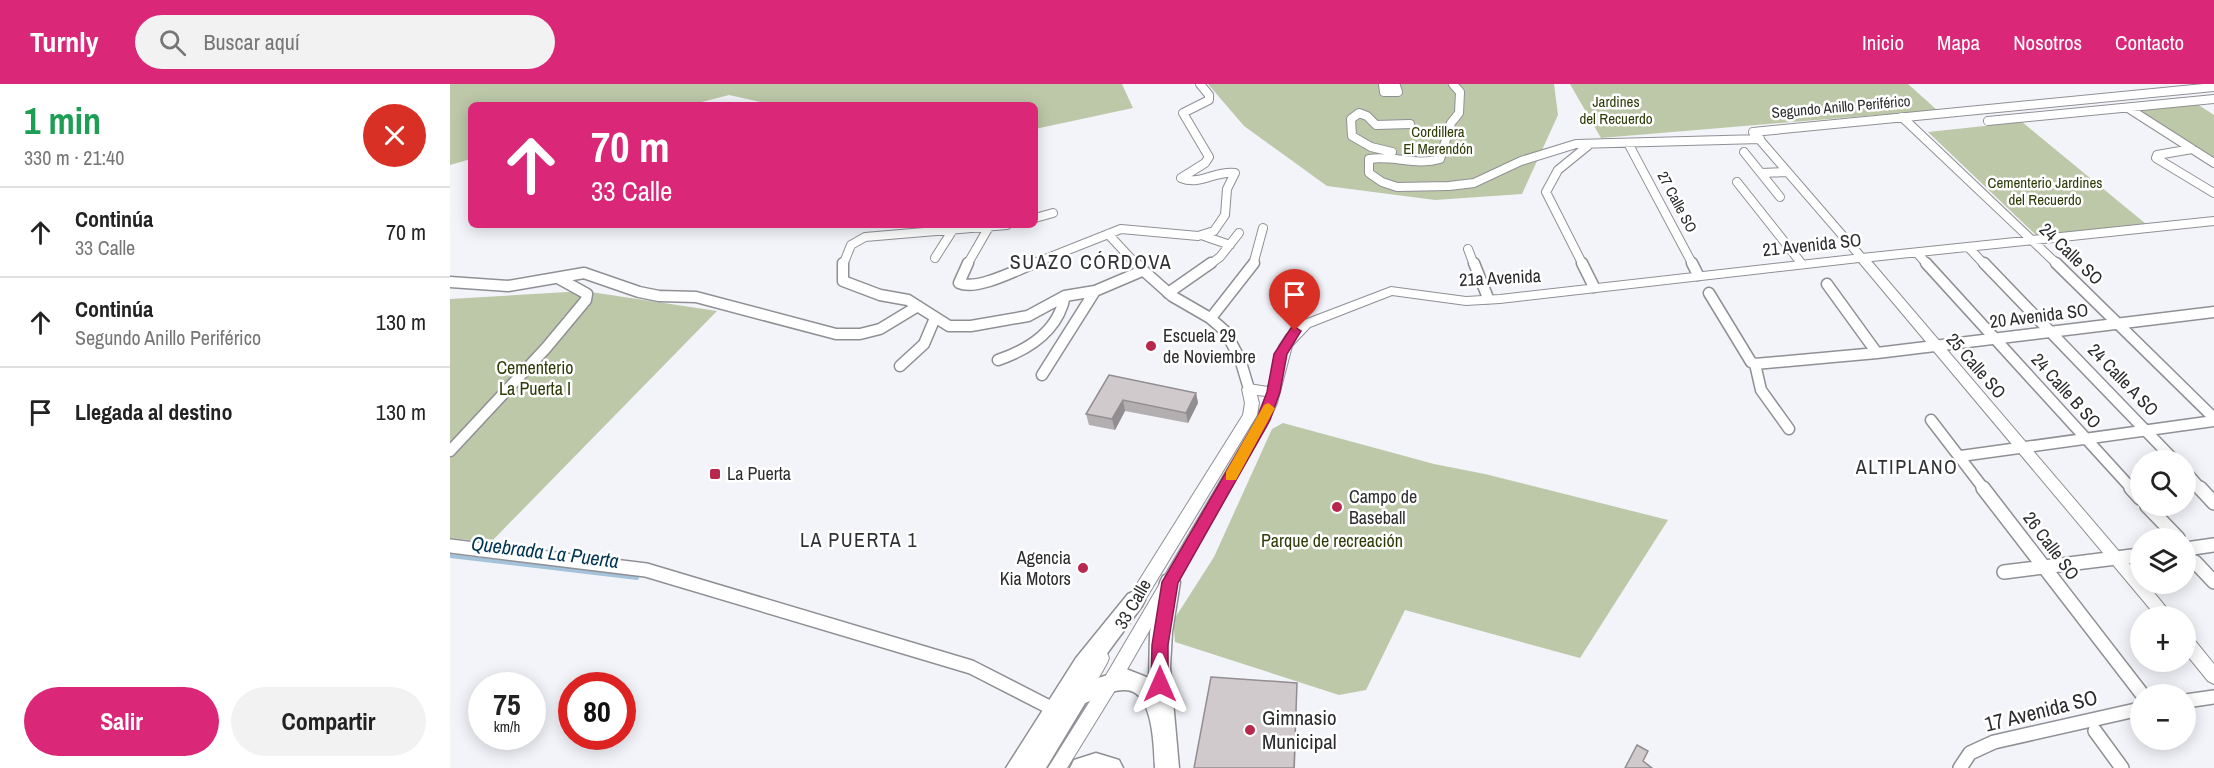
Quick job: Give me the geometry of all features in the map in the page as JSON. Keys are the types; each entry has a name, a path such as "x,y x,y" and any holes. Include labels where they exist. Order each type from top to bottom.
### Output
{"highway":[{"path":"1167,768 1160,645 1170,582"},
{"path":"1018,768 1094,651 1135,600"},
{"path":"1080,695 1111,682 1131,680 1144,685 1163,717 1159,768"},
{"path":"1082,768 1096,765 1111,768"}],"main road":[{"name":"33 Calle","path":"1034,768 1080,695"}],"street":[{"path":"1200,84 1209,95 1209,100 1183,113 1195,136 1205,145 1209,158 1181,178 1198,181 1227,172 1235,175 1227,189 1224,215 1214,231 1204,236"},
{"path":"1410,124 1376,126 1367,116 1359,113 1351,119 1350,128 1352,136 1360,143 1410,157 1422,164 1440,159 1451,123 1459,113 1460,92 1453,84"},
{"path":"2169,84 2214,110"},
{"name":"Segundo Anillo Periférico","path":"1760,139 1753,132 2116,99 2214,87"},
{"path":"2116,99 2214,163"},
{"path":"1988,121 2214,99"},
{"name":"24 Calle SO","path":"1902,117 2118,322 2214,420"},
{"name":"Segundo Anillo Periférico","path":"1422,164 1377,157 1369,159 1367,164 1369,173 1382,182 1397,187 1474,183 1521,161 1576,144 1760,139"},
{"name":"25 Calle SO","path":"1760,139 1862,258 1933,346 2156,606"},
{"path":"1592,142 1563,164 1548,184 1546,192 1594,287"},
{"name":"27 Calle SO","path":"1628,143 1698,275"},
{"path":"2192,149 2157,155 2156,158 2214,193"},
{"path":"1744,152 1765,173 1780,197"},
{"path":"1765,173 1786,170"},
{"path":"1737,182 1802,264"},
{"path":"1038,217 1053,213"},
{"path":"2034,241 2214,221"},
{"path":"988,228 960,278 959,283 963,285 989,281 1035,261 1128,229 1204,236 1230,245"},
{"path":"988,228 907,230 859,238 850,247 840,266 843,281 880,295 908,300 949,326 989,323 1028,316 1065,296 1095,291 1142,271"},
{"path":"1211,318 1253,266 1263,228"},
{"path":"935,258 953,229"},
{"path":"1168,293 1213,264 1239,233"},
{"path":"1108,234 1142,271 1168,293 1211,318 1223,329 1235,348 1252,403 1241,443"},
{"name":"21 Avenida SO","path":"1594,287 2034,241"},
{"name":"24 Calle A SO","path":"1969,248 2165,450"},
{"path":"1468,249 1488,298"},
{"name":"24 Calle B SO","path":"1917,253 2130,487"},
{"path":"450,282 508,285 584,273 639,292 658,296 696,297 836,334 871,333 896,324 918,306"},
{"path":"450,451 546,348 586,300 587,294 558,278"},
{"path":"1827,284 1877,352"},
{"name":"21a Avenida","path":"1274,392 1283,348 1295,331 1306,324 1391,291 1466,301 1594,287"},
{"path":"1042,375 1095,291"},
{"path":"1709,293 1750,362 1758,364 1756,377 1767,398 1790,429"},
{"path":"998,360 1029,346 1048,332 1055,323 1065,296"},
{"name":"20 Avenida SO","path":"1758,364 1995,339 2118,322 2212,314"},
{"path":"900,366 924,344 935,318"},
{"path":"1241,443 1263,420 1274,392 1249,389"},
{"name":"26 Calle SO","path":"1931,420 2134,684"},
{"path":"1961,456 2214,420"},
{"name":"33 Calle","path":"1080,695 1167,546 1241,443"},
{"name":"33 Calle","path":"1057,768 1187,553 1241,443"},
{"path":"2196,483 2214,503"},
{"path":"2157,516 2168,528"},
{"path":"2196,547 2214,545"},
{"path":"450,546 646,570 971,667 1055,710"},
{"path":"1167,546 1187,553"},
{"path":"2004,573 2130,557"},
{"path":"2196,563 2214,582"},
{"path":"2196,654 2214,676"},
{"path":"2196,700 2214,697"},
{"name":"17 Avenida SO","path":"1960,768 1970,753 1994,742 2130,711"},
{"path":"2095,731 2122,768"}],"green space":[{"path":"450,84 1122,84 1133,108 1038,128 1038,102 760,102 729,95 702,102 468,102 468,160 450,165"},
{"name":"Cordillera El Merendón","path":"1208,84 1554,84 1558,115 1522,194 1435,200 1327,186 1244,126"},
{"name":"Jardines del Recuerdo","path":"1570,84 1908,84 1937,110 1601,138"},
{"path":"2197,104 2214,115 2214,158 2139,111"},
{"name":"Cementerio Jardines del Recuerdo","path":"2022,122 2146,224 2037,236 1928,132"},
{"name":"Cementerio La Puerta I","path":"584,291 717,311 491,542 450,538 450,299"},
{"name":"Parque de recreación","path":"1283,423 1434,464 1485,474 1668,520 1580,658 1405,610 1366,690 1339,695 1175,642 1173,621 1214,557 1272,429"}],"building":[{"path":"1109,375 1196,393 1186,413 1123,400 1112,419 1086,414"},
{"name":"Gimnasio Municipal","path":"1211,677 1297,683 1294,768 1194,768"},
{"path":"1637,745 1648,751 1643,761 1652,768 1625,768"}],"waterway":[{"name":"Quebrada La Puerta","path":"450,556 637,578"}],"slow traffic":[{"path":"1231,476 1257,432 1268,408"}],"place":[{"name":"Escuela 29 de Noviembre","path":"1151,346"},
{"name":"La Puerta","path":"715,474"},
{"name":"Campo de Baseball","path":"1337,507"},
{"name":"Agencia Kia Motors","path":"1083,568"},
{"name":"Gimnasio Municipal","path":"1250,730"}],"district":[{"name":"SUAZO CÓRDOVA","path":"1091,262"},
{"name":"ALTIPLANO","path":"1907,467"},
{"name":"LA PUERTA 1","path":"859,540"}],"route":[{"path":"1160,684 1161,632 1170,582 1269,408 1280,354 1295,331"}]}
